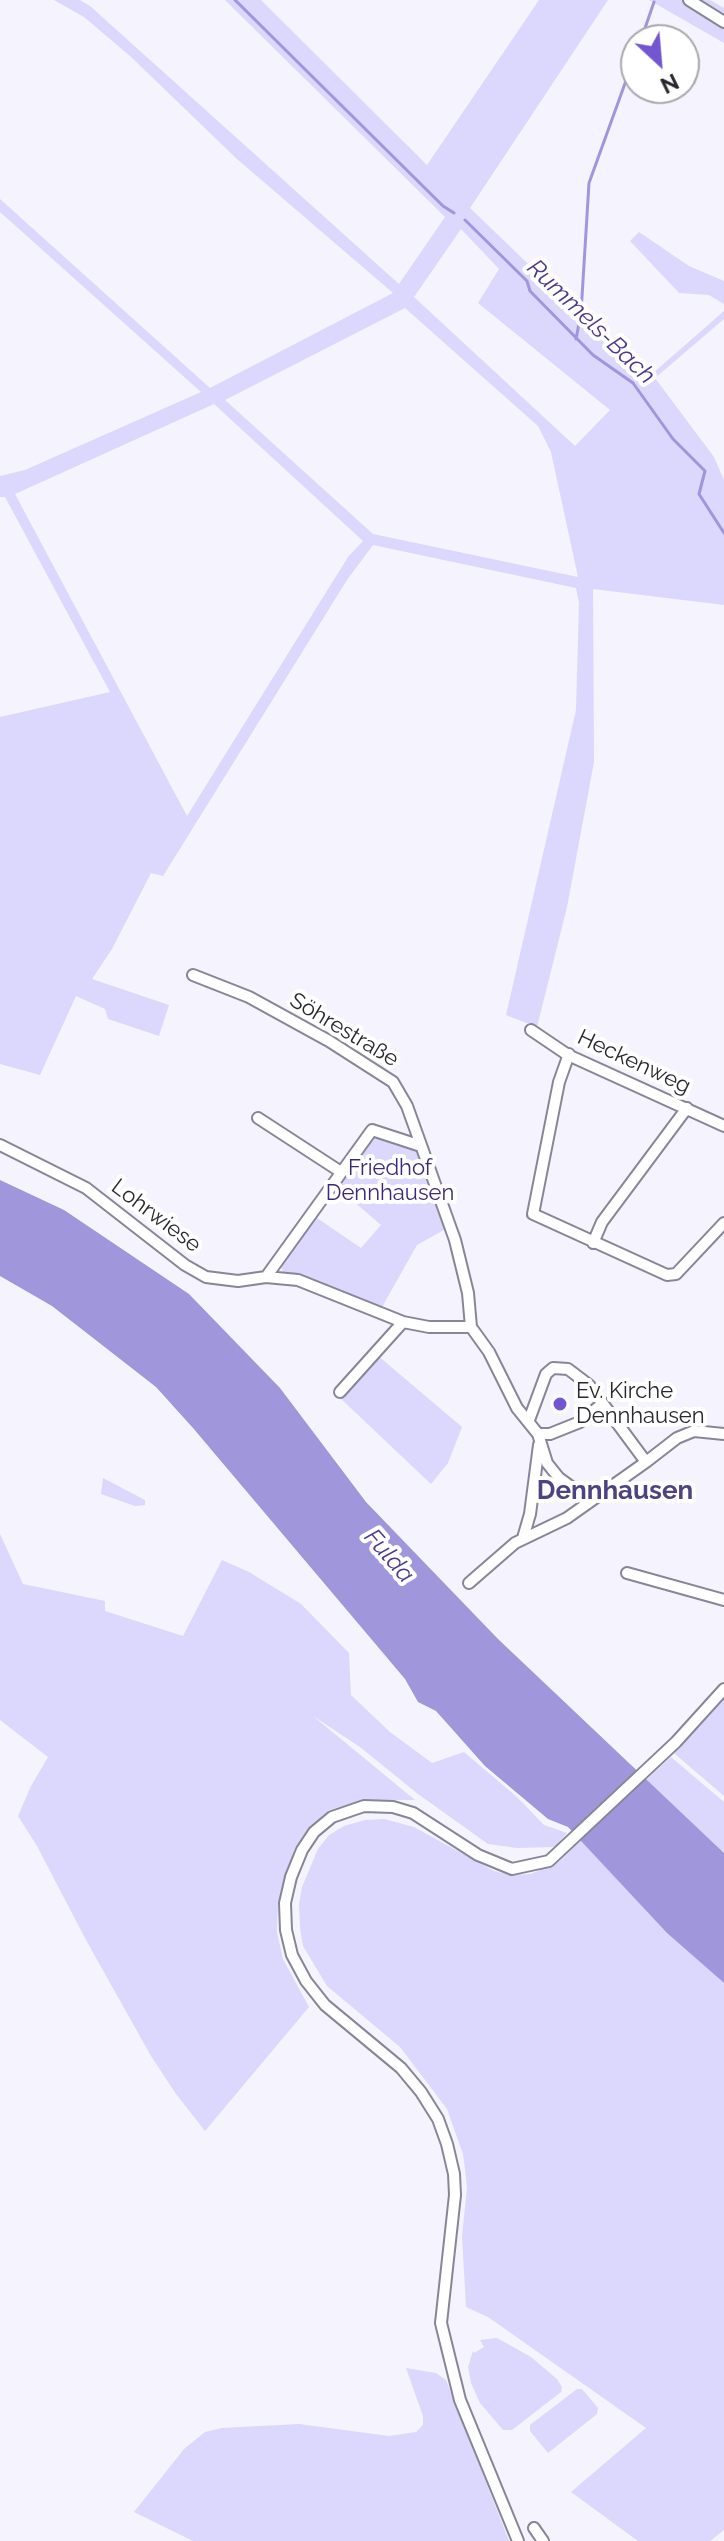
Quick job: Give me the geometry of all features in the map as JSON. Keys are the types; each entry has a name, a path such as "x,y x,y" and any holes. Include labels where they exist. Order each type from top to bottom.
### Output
{"street":[{"path":"689,0 724,22"},
{"name":"Söhrestraße","path":"193,975 249,997 329,1041 393,1082 407,1106 463,1265 471,1327 489,1352 517,1408 529,1420 547,1463 559,1478 589,1500"},
{"name":"Heckenweg","path":"531,1030 569,1054 724,1126"},
{"path":"569,1054 552,1112 533,1214 667,1275 676,1274 724,1223"},
{"path":"593,1243 602,1222 687,1108"},
{"path":"258,1118 341,1172"},
{"path":"266,1277 372,1130 421,1146"},
{"name":"Lohrwiese","path":"0,1145 86,1188 185,1265 206,1277 238,1281 266,1277 298,1280 403,1322 429,1327 471,1327"},
{"path":"340,1392 403,1322"},
{"path":"529,1420 546,1374 553,1368 568,1369 589,1385 646,1462"},
{"path":"523,1538 530,1514 538,1439 580,1422 602,1404"},
{"path":"469,1583 523,1538 567,1518 677,1438 694,1431 724,1434"},
{"path":"627,1573 724,1600"},
{"path":"518,2541 460,2400 441,2323 455,2195 447,2144 438,2119 401,2068 325,2005 306,1981 292,1955 286,1930 285,1903 291,1877 302,1850 314,1832 332,1817 364,1806 393,1807 413,1813 478,1855 512,1869 549,1861 692,1726 724,1689"},
{"path":"534,2528 543,2541"}],"green space":[{"path":"54,0 80,0 90,6 399,284 445,217 225,0 261,0 427,165 539,0 608,0 470,208 578,312 652,374 724,311 724,319 655,378 714,457 724,480 724,605 593,589 594,762 567,907 537,1027 506,1015 576,710 579,603 576,588 373,545 347,580 163,876 151,873 112,949 92,979 169,1005 159,1036 108,1019 105,1009 76,996 40,1075 0,1064 0,717 110,692 5,497 0,497 0,476 25,470 201,392 0,212 0,199 210,388 393,293 237,159 130,56 84,17","holes":["461,229 499,269 478,303 610,410 575,446 414,297","405,308 538,426 551,452 578,577 373,534 225,400","214,404 363,541 348,557 187,816 15,494"]},
{"path":"649,0 710,0 724,8 724,43 700,29 700,24 691,24"},
{"path":"639,232 689,266 724,281 724,304 709,295 679,293 630,241"},
{"name":"Friedhof Dennhausen","path":"376,1133 420,1147 449,1227 417,1245 382,1307 283,1272 280,1264 314,1216 361,1248 381,1225 337,1187"},
{"path":"377,1355 462,1427 448,1463 431,1484 339,1397"},
{"path":"103,1478 145,1500 145,1505 135,1506 101,1494"},
{"path":"0,1534 23,1584 105,1601 105,1611 183,1636 222,1560 249,1572 301,1604 349,1653 351,1695 390,1732 432,1763 464,1752 518,1798 544,1825 567,1833 555,1847 517,1848 488,1844 418,1794 360,1747 313,1716 415,1800 363,1800 329,1810 309,1827 295,1847 278,1903 277,1932 283,1959 309,2007 205,2131 151,2056 18,1816 48,1757 0,1720"},
{"path":"724,1689 724,1796 675,1754 676,1742"},
{"path":"671,1757 724,1802 724,1853 646,1780"},
{"path":"384,1819 414,1827 494,1871 510,1875 531,1874 559,1862 581,1840 667,1933 724,1983 724,2530 710,2541 638,2541 571,2492 646,2428 488,2317 466,2307 462,2236 467,2188 463,2154 447,2109 400,2047 327,1986 303,1946 299,1904 302,1887 318,1849 329,1835 344,1826"},
{"path":"497,2338 531,2357 562,2387 561,2392 512,2430 503,2430 480,2403 468,2367 473,2351 484,2347 480,2340"},
{"path":"406,2368 436,2373 446,2380 509,2541 193,2541 134,2512 184,2449 205,2432 222,2428 299,2424 389,2436 416,2432 423,2425 423,2416"},
{"path":"577,2389 582,2389 598,2408 597,2414 548,2453 530,2431 530,2425"}],"water":[{"name":"Fulda","path":"0,1180 64,1210 189,1294 280,1388 366,1502 498,1639 724,1853 724,1983 667,1933 568,1827 548,1819 485,1766 436,1711 418,1702 405,1679 156,1387 52,1306 0,1276"}],"waterway":[{"path":"235,0 443,206 454,213"},
{"path":"646,24 654,2"},
{"path":"576,339 581,313 589,183 620,97"},
{"name":"Rummels-Bach","path":"465,220 527,281 530,291 593,355 633,383 673,439 705,471 699,494 724,533"}],"place":[{"name":"Ev. Kirche Dennhausen","path":"560,1404"}],"district":[{"name":"Dennhausen","path":"615,1491"}]}
